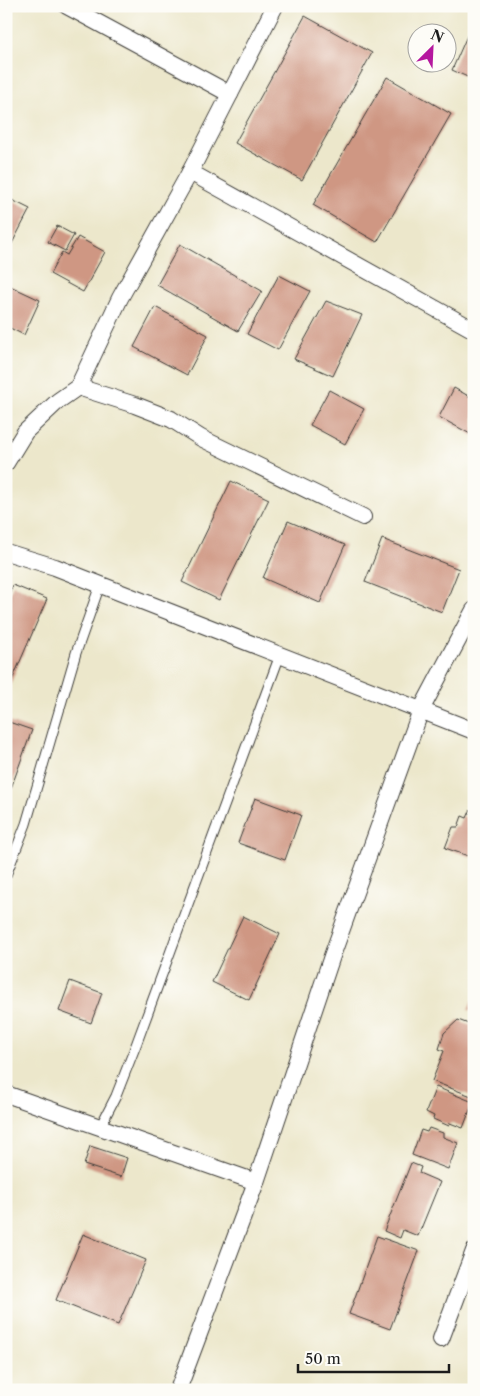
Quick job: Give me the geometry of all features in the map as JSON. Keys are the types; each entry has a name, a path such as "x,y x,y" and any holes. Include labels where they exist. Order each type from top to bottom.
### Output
{"street":[{"path":"68,6 230,94"},
{"path":"6,463 25,432 58,401 78,387 120,298 190,172 275,6"},
{"path":"190,172 474,330"},
{"path":"78,387 135,405 170,419 201,438 364,517"},
{"path":"6,552 55,567 474,731"},
{"path":"178,1390 256,1182 332,956 420,710 474,610"},
{"path":"6,1094 256,1182"},
{"path":"441,1339 474,1251"}],"lane":[{"path":"6,876 26,824 76,653 100,585"},
{"path":"100,1127 116,1096 136,1045 280,655"}],"building":[{"path":"305,16 372,53 302,180 235,143"},
{"path":"474,20 474,80 456,72 458,72 458,56"},
{"path":"387,77 451,114 377,242 313,205"},
{"path":"6,197 30,209 6,255"},
{"path":"57,226 74,235 65,251 48,242"},
{"path":"78,237 105,252 83,292 50,274 62,252 67,255"},
{"path":"180,244 262,291 238,331 157,285"},
{"path":"279,275 310,291 278,350 247,334"},
{"path":"6,284 40,300 24,335 6,326"},
{"path":"326,301 362,315 333,376 294,359"},
{"path":"155,307 208,335 187,375 134,347"},
{"path":"454,388 474,399 474,436 439,417"},
{"path":"329,390 364,409 345,444 310,425"},
{"path":"231,481 269,499 219,600 182,582"},
{"path":"288,521 345,545 320,603 263,578"},
{"path":"382,539 459,569 442,612 365,582"},
{"path":"13,585 47,599 6,694 6,601"},
{"path":"6,721 32,730 6,802"},
{"path":"255,798 301,815 285,860 238,843"},
{"path":"471,809 474,810 474,858 445,848 453,827 458,827 462,816 467,818"},
{"path":"243,916 280,934 249,1000 212,982"},
{"path":"70,981 102,993 91,1023 59,1011"},
{"path":"474,997 474,1012 468,1010"},
{"path":"458,1020 474,1026 474,1097 432,1081 444,1051 439,1049 444,1033"},
{"path":"436,1087 473,1102 463,1128 450,1123 449,1126 433,1119 434,1116 426,1112"},
{"path":"429,1128 443,1133 443,1137 458,1143 448,1169 412,1155 421,1130 427,1132"},
{"path":"90,1146 127,1158 121,1177 84,1165"},
{"path":"411,1163 421,1167 419,1173 440,1182 418,1236 403,1230 400,1238 384,1231"},
{"path":"83,1234 146,1260 118,1325 56,1300"},
{"path":"377,1236 419,1251 390,1329 349,1314"}]}
